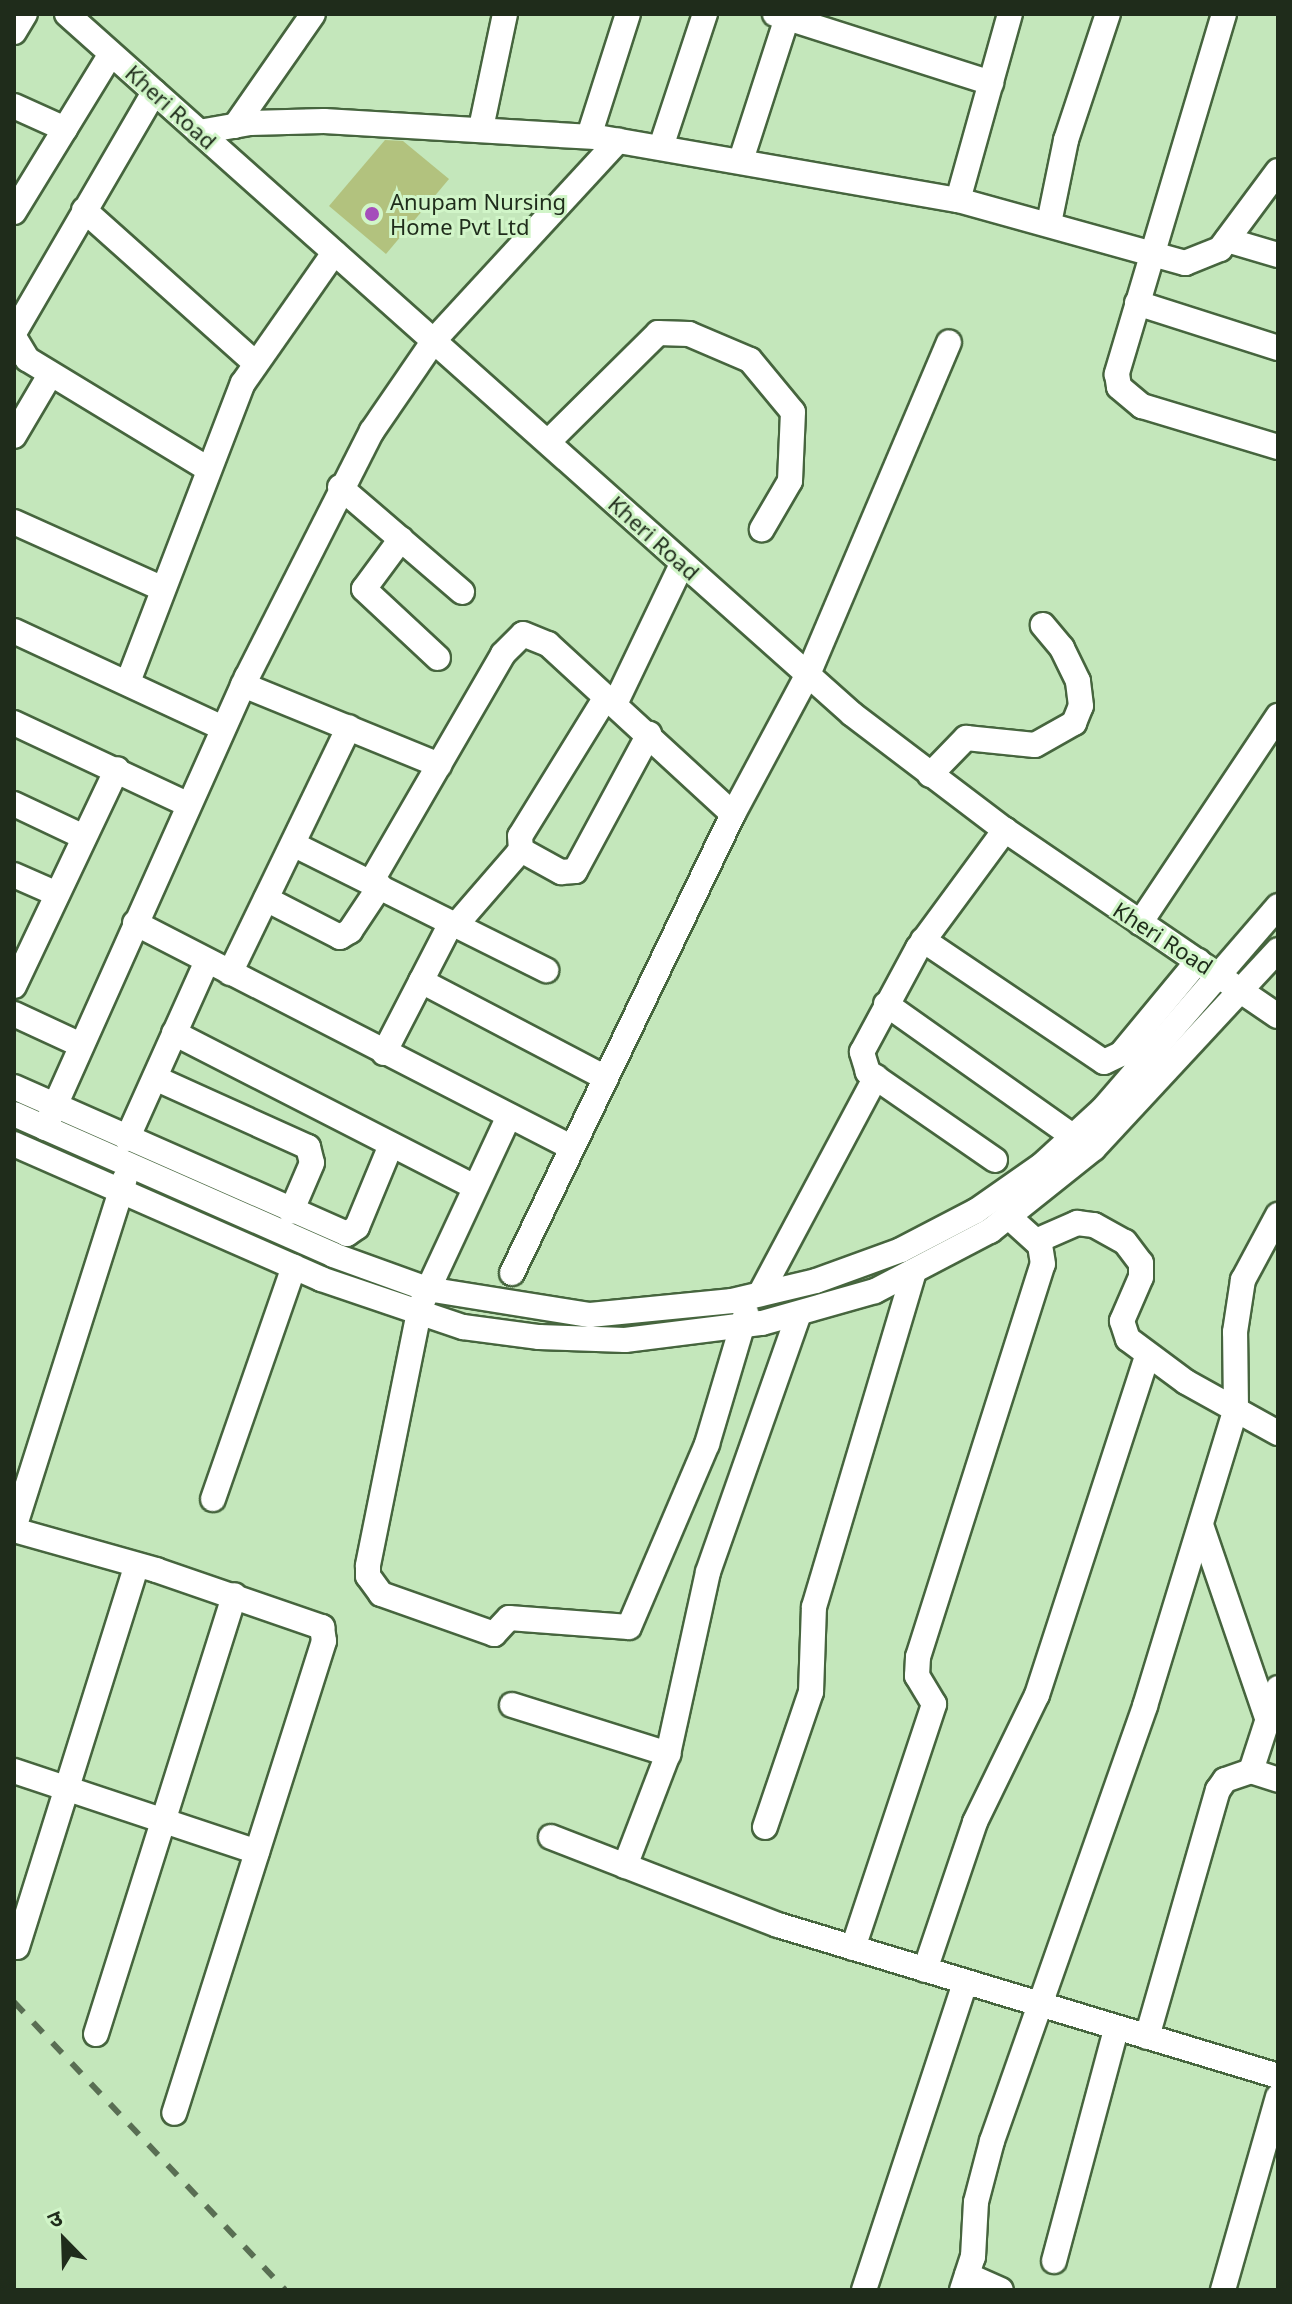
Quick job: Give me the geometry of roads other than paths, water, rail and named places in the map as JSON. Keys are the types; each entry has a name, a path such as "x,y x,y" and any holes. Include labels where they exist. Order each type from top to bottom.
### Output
{"street":[{"path":"14,32 25,14"},
{"name":"Kheri Road","path":"67,14 435,339 682,564 930,775 1005,830 1278,1016"},
{"path":"235,126 313,14"},
{"path":"481,128 505,14"},
{"path":"589,136 628,14"},
{"path":"661,147 705,14"},
{"path":"958,200 1010,14"},
{"path":"1049,223 1066,140 1108,14"},
{"path":"1224,14 1117,374 1128,397 1278,447"},
{"path":"741,160 781,16 991,83"},
{"path":"14,212 111,54"},
{"path":"154,92 14,335 27,359 50,375 206,468"},
{"path":"14,106 65,129"},
{"path":"199,132 235,126 324,121 589,136 958,200 1185,263 1205,258 1227,240 1278,171"},
{"path":"50,1118 223,728 340,487 435,339 618,141"},
{"path":"84,210 255,363"},
{"path":"1227,240 1278,255"},
{"path":"128,682 206,468 255,363 334,253"},
{"path":"1137,303 1278,348"},
{"path":"548,442 658,333 689,334 750,360 793,412 790,481 762,529"},
{"path":"512,1273 733,814 809,672 949,342"},
{"path":"14,436 50,375"},
{"path":"340,487 462,592"},
{"path":"14,522 163,589"},
{"path":"401,539 364,589 438,658"},
{"path":"384,1053 454,924 521,850 520,836 610,701 682,564"},
{"path":"930,775 966,738 1035,745 1074,723 1081,706 1078,681 1062,648 1043,625"},
{"path":"14,631 223,728"},
{"path":"266,899 340,937 350,931 503,654 523,634 548,644 733,814"},
{"path":"243,685 439,765"},
{"path":"1140,923 1278,716"},
{"path":"14,723 189,805"},
{"path":"230,973 349,727"},
{"path":"521,850 561,872 575,871 649,734"},
{"path":"14,986 22,949 57,894 117,769"},
{"path":"14,804 84,837"},
{"path":"995,1160 876,1077 862,1063 862,1052 923,940 1005,830"},
{"path":"293,844 546,970"},
{"path":"14,875 57,894"},
{"path":"14,1087 125,1179 294,1267 422,1302 590,1315 749,1308 798,1316 913,1275 1009,1217 1094,1148 1278,906"},
{"path":"135,923 571,1147"},
{"path":"923,940 1104,1062 1121,1054 1224,978 1278,950"},
{"path":"127,1139 207,961"},
{"path":"749,1308 859,1267 941,1231 1012,1186 1075,1138 1224,978"},
{"path":"421,981 606,1078"},
{"path":"886,1004 1075,1138"},
{"path":"14,1014 81,1045"},
{"path":"174,1033 473,1186"},
{"path":"509,1116 473,1186 422,1302 368,1576 381,1594 494,1634 509,1618 629,1627 707,1444 749,1308 876,1077"},
{"path":"155,1078 308,1147 313,1157 291,1212"},
{"path":"14,1114 50,1118 127,1139 291,1212 352,1232 391,1145"},
{"path":"14,1144 125,1179 367,1269 422,1302"},
{"path":"125,1179 14,1529 311,1620 324,1634 174,2113"},
{"path":"1001,2290 964,2283 976,2240 980,2182 1145,1706 1201,1525 1236,1409 1237,1304 1243,1280 1278,1215"},
{"path":"853,1948 934,1704 917,1676 918,1657 1043,1264 1043,1250 1009,1217"},
{"path":"1036,1241 1061,1227 1094,1225 1135,1251 1141,1277 1122,1330 1147,1356 1278,1433"},
{"path":"213,1499 294,1267"},
{"path":"765,1827 811,1692 814,1607 913,1275"},
{"path":"625,1866 668,1754 708,1572 798,1316"},
{"path":"925,1970 975,1822 1037,1695 1147,1356"},
{"path":"1201,1525 1268,1721"},
{"path":"17,1947 137,1565"},
{"path":"96,2034 234,1595"},
{"path":"1251,1771 1278,1688"},
{"path":"512,1705 668,1754"},
{"path":"14,1771 257,1852"},
{"path":"1147,2037 1218,1790 1225,1780 1251,1771 1278,1780"},
{"path":"551,1837 853,1948 1278,2076"},
{"path":"864,2290 965,1983"},
{"path":"1054,2261 1116,2029"},
{"path":"1223,2290 1267,2183 1278,2097"}],"railway":[{"path":"14,2002 285,2290"}],"place":[{"name":"Anupam Nursing Home Pvt Ltd","path":"372,214"}]}
